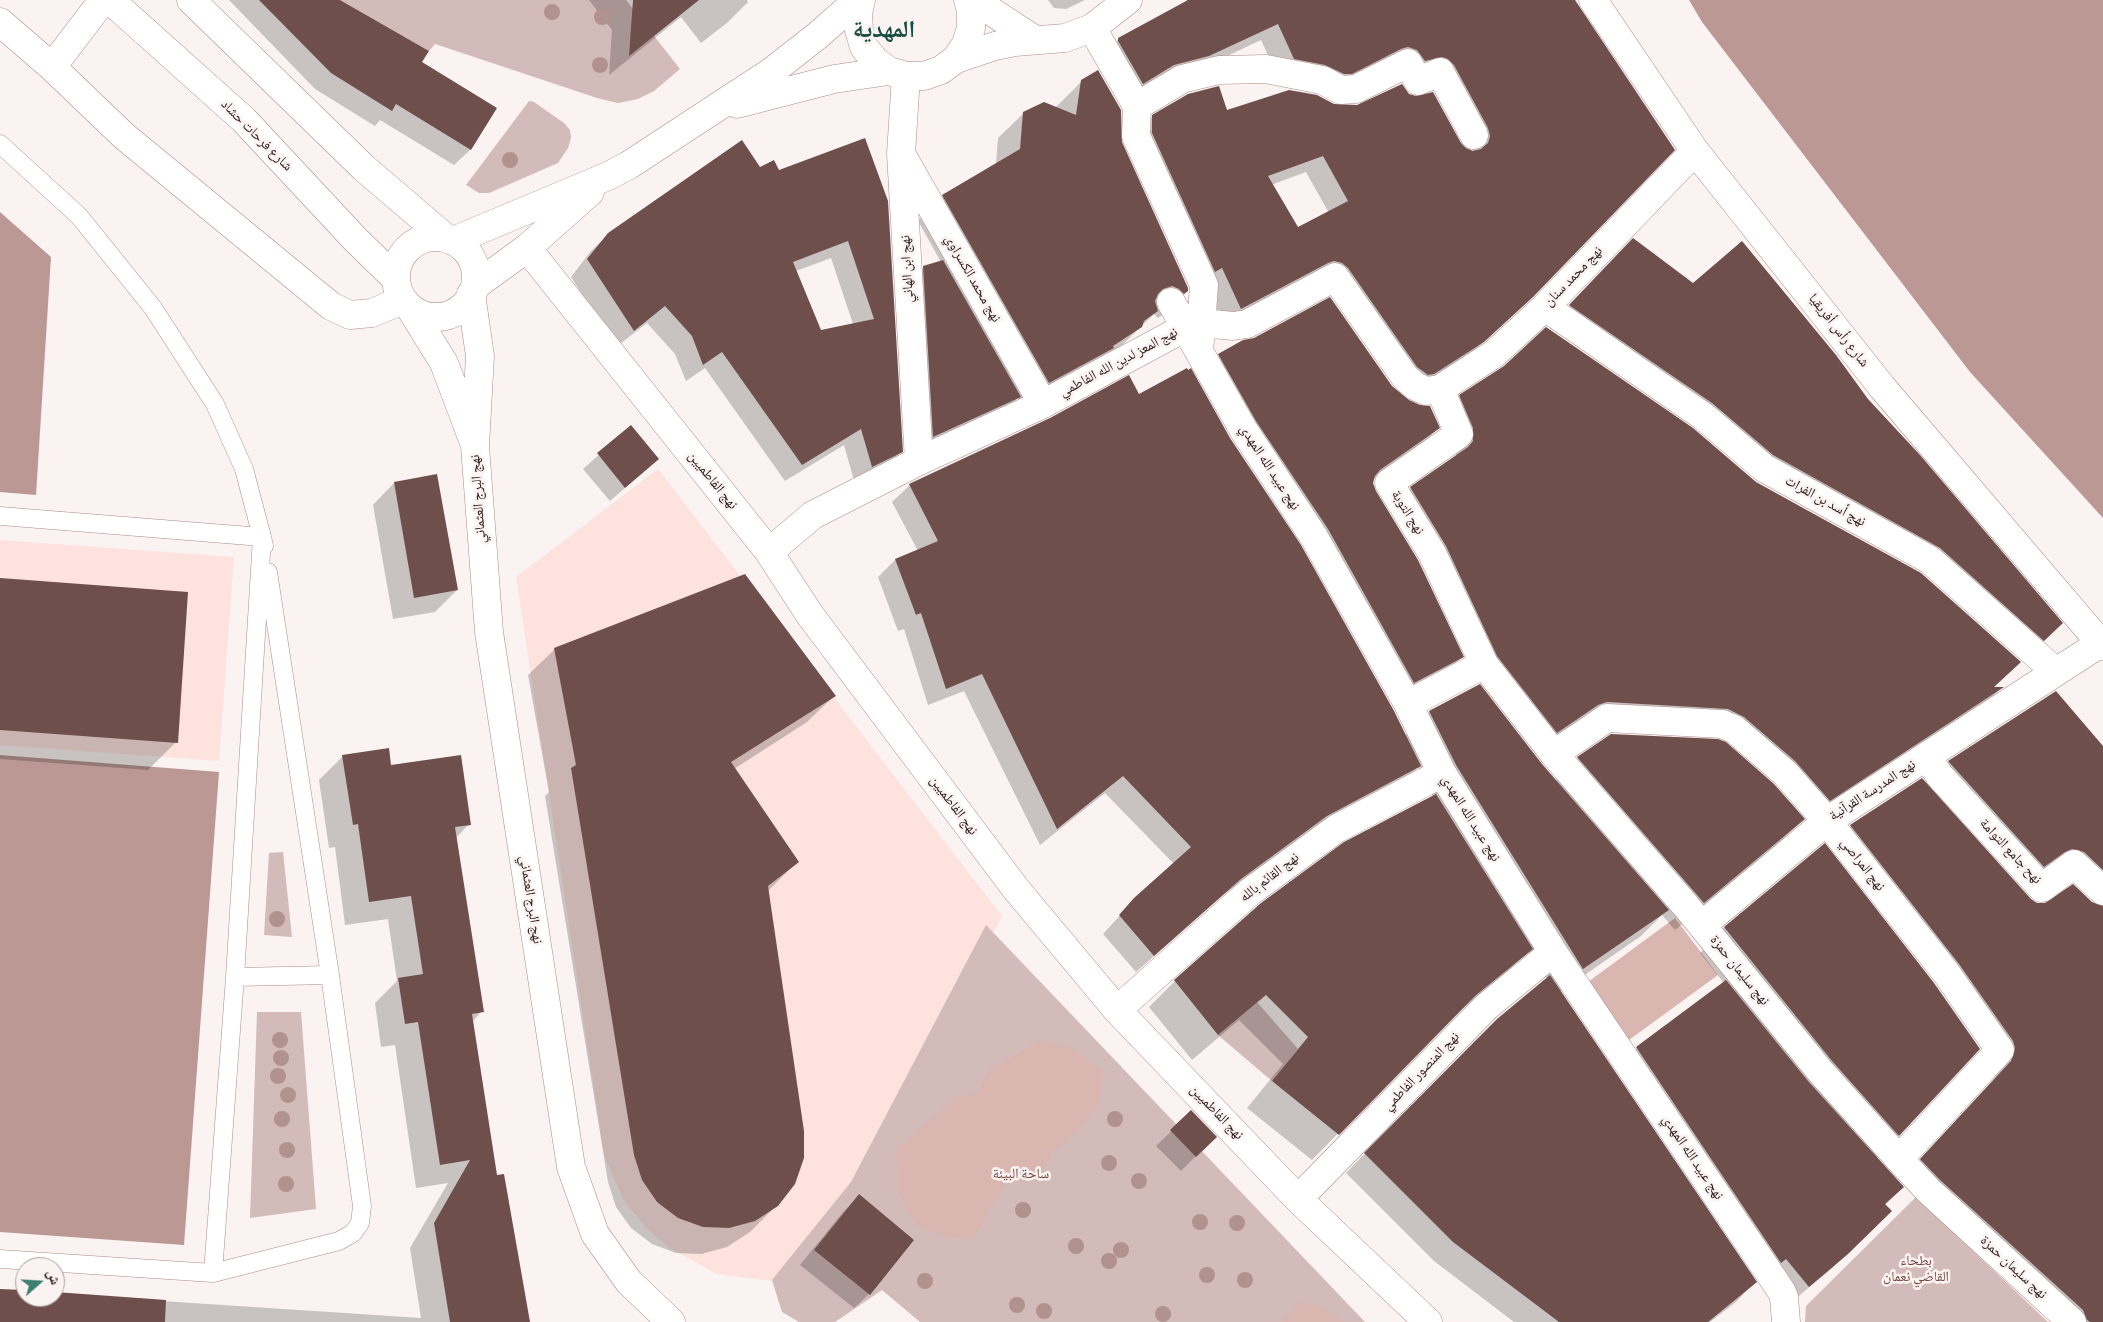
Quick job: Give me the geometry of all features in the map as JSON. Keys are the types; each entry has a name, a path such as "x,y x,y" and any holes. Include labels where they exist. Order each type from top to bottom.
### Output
{"street":[{"path":"52,67 103,0"},
{"name":"شارع فرحات حشاد","path":"110,0 244,120 355,239 403,295"},
{"path":"190,0 364,168 467,253 473,263 473,290"},
{"path":"608,176 527,248 473,290 464,305 455,312 431,317 420,314 403,295 397,266 403,254 411,245 429,238 450,240 608,176 629,165 771,72 818,36 860,0"},
{"path":"860,0 858,13 859,30 864,47 875,61 897,73"},
{"path":"710,113 779,92 834,79 897,73 924,76 941,70 956,58 966,44 971,28 971,11 968,0"},
{"path":"974,0 1035,40"},
{"path":"956,58 995,46 1065,38 1092,28 1128,0"},
{"name":"شارع رأس أفريقيا","path":"1593,0 1695,151 1882,387 2102,645"},
{"path":"0,22 52,67 124,136 330,306 350,315 372,313 403,295"},
{"path":"1092,28 1137,106 1136,136 1204,285 1194,325"},
{"path":"1137,106 1182,79 1219,70 1266,69 1322,80 1342,90 1356,89 1408,63 1418,81 1440,72 1474,135"},
{"name":"نهج ابن الهاني","path":"897,73 919,461"},
{"name":"نهج محمد سنان","path":"1440,389 1494,354 1545,307 1695,151"},
{"name":"نهج محمد الكسراوي","path":"901,154 1043,404"},
{"name":"نهج الفاطميين","path":"527,248 768,552 810,615 1016,889 1117,1010 1298,1199 1428,1322"},
{"path":"1171,302 1194,325 1233,326 1247,324 1335,277 1405,377 1415,386 1426,391 1440,389"},
{"name":"نهج البرج العثماني","path":"473,290 480,356 475,446 489,632 571,1167 595,1234 629,1282 671,1322"},
{"name":"نهج البرج العثماني","path":"403,295 444,363 475,446"},
{"name":"نهج أسد بن الفرات","path":"1545,307 1703,416 1764,468 1930,560 2056,672"},
{"name":"نهج عبيد الله المهدي","path":"1194,325 1200,350 1243,429 1314,537 1408,704 1442,773 1553,952 1782,1292 1786,1322"},
{"name":"نهج المعز لدين الله الفاطمي","path":"768,552 813,515 919,461 1043,404 1194,325"},
{"name":"نهج التوبة","path":"1440,389 1459,434 1389,483 1432,553 1484,664"},
{"path":"2056,672 2102,645"},
{"path":"1408,704 1484,664"},
{"name":"نهج سليمان حمزة","path":"1484,664 1554,754 1702,925 1820,1071 1929,1191 2072,1322"},
{"name":"نهج المدرسة القرآنية","path":"1702,925 1827,821 2056,672"},
{"name":"نهج المراصي","path":"1554,754 1607,718 1722,724 1734,729 1785,773 1827,821 1947,974 2000,1050 1899,1159"},
{"name":"نهح جامع التوامة","path":"1926,756 1939,775 2042,888 2074,864 2103,892"},
{"name":"نهج القائم بالله","path":"1117,1010 1251,891 1336,829 1442,773"},
{"name":"نهج المنصور الفاطمي","path":"1298,1199 1486,1007 1553,952"}],"lane":[{"path":"0,144 79,216 153,308 214,404 244,469 262,537 330,975 362,1206 360,1223 353,1233 339,1241 213,1273 0,1259"},
{"path":"0,516 262,537"},
{"path":"213,1273 235,977 262,537"},
{"path":"235,977 330,975"}],"shaded area":[{"path":"1689,0 2103,0 2103,518 1970,372 1702,22"},
{"path":"0,212 51,257 36,495 0,492"},
{"path":"658,469 1002,916 859,1184 780,1282 717,1274 671,1249 647,1229 624,1201 604,1155 516,577"},
{"path":"0,540 234,557 219,761 0,745"},
{"path":"0,755 219,772 184,1245 0,1232"}],"green space":[{"path":"340,0 626,0 680,69 654,91 638,99 618,103 597,98 435,44 429,51"},
{"path":"529,101 534,102 564,123 570,130 571,138 568,148 558,163 489,193 479,193 466,185"},
{"path":"283,852 292,937 264,935 269,853"},
{"path":"1675,918 1718,975 1629,1040 1588,982"},
{"name":"ساحة البيئة","path":"986,925 1365,1322 920,1322 882,1290 835,1322 799,1322 782,1312 772,1280 851,1182"},
{"path":"1257,1002 1298,1049 1272,1081 1218,1035"},
{"path":"257,1012 301,1012 316,1209 250,1218"},
{"path":"1039,1041 1068,1047 1103,1072 1101,1100 1067,1142 1052,1150 1043,1172 1026,1183 1007,1179 973,1239 946,1236 915,1224 898,1192 896,1150 957,1097 978,1093 989,1070"},
{"name":"بطحاء القاضي نعمان","path":"1916,1197 2048,1322 1805,1322 1806,1306"},
{"path":"1302,1302 1326,1309 1344,1322 1281,1322"}],"building":[{"path":"259,0 340,0 429,51 422,62 497,108 471,150 396,104 392,111 331,73"},
{"path":"633,0 699,0 629,56"},
{"path":"1188,0 1575,0 1675,150 1534,296 1484,342 1434,374 1428,375 1417,367 1348,268 1342,263 1334,261 1328,263 1241,309 1222,268 1215,272 1152,133 1152,115 1188,94 1219,86 1227,110 1289,90 1317,95 1334,104 1357,105 1402,84 1409,94 1416,96 1433,92 1461,143 1473,151 1481,149 1488,143 1490,136 1488,128 1454,65 1448,59 1442,57 1425,61 1417,50 1408,47 1352,74 1344,74 1325,65 1294,59 1278,24 1209,56 1174,65 1143,84 1118,38","holes":["1323,156 1348,201 1298,227 1268,176"]},
{"path":"1098,70 1121,110 1122,142 1188,291 1184,294 1172,286 1163,289 1155,301 1158,311 1144,321 1142,327 1113,346 1114,348 1049,383 942,195 1020,149 1023,112 1044,102 1076,115 1081,80"},
{"path":"865,138 888,201 903,452 872,467 861,429 802,465 722,352 703,365 692,336 665,306 634,331 587,259 608,233 742,140 760,167 774,160 779,170","holes":["848,241 874,319 821,330 793,262"]},
{"path":"1633,238 1693,283 1742,241 1836,355 1868,399 1920,455 2063,623 2044,641 1940,548 1773,455 1712,403 1569,305"},
{"path":"943,260 1021,397 933,437 923,266"},
{"path":"1330,297 1392,386 1409,400 1420,405 1430,406 1440,428 1380,470 1375,476 1373,483 1418,560 1464,657 1414,683 1328,529 1256,421 1218,354 1243,340 1254,338"},
{"path":"1546,327 1693,428 1756,482 1921,573 2021,662 1994,687 2004,687 1830,801 1795,761 1744,717 1728,709 1607,702 1598,705 1557,733 1497,656 1446,546 1410,487 1468,447 1473,441 1473,428 1459,395 1504,366"},
{"path":"1187,368 1188,370 1191,368 1230,438 1301,545 1394,711 1421,766 1327,816 1241,879 1154,956 1119,915 1134,898 1191,847 1123,776 1057,829 982,674 946,689 921,613 916,615 895,559 938,541 909,484 1050,418 1129,375 1139,394"},
{"path":"631,425 659,459 625,488 597,453"},
{"path":"437,474 458,590 414,598 394,482"},
{"path":"745,574 836,696 731,762 799,862 768,886 804,1131 804,1158 795,1184 778,1206 755,1221 729,1228 703,1227 678,1218 657,1202 642,1180 634,1155 571,768 576,765 554,648"},
{"path":"0,578 188,592 178,743 0,730"},
{"path":"1480,684 1542,764 1669,910 1583,969 1456,765 1429,711"},
{"path":"2056,691 2103,746 2103,870 2084,852 2072,849 2044,867 1948,761"},
{"path":"1611,734 1718,739 1726,742 1774,784 1805,819 1704,903 1577,757"},
{"path":"389,748 391,765 461,755 471,825 455,827 484,1012 472,1014 497,1175 504,1174 530,1322 450,1322 434,1223 470,1160 440,1165 418,1022 405,1024 398,978 423,974 411,896 369,902 358,824 353,825 342,755"},
{"path":"1922,778 2031,899 2037,903 2045,903 2073,884 2092,902 2103,906 2103,1322 2090,1322 2087,1320 2083,1310 1940,1180 1920,1159 2011,1061 2015,1048 2013,1041 1959,964 1850,825"},
{"path":"1436,794 1533,949 1475,996 1339,1135 1272,1081 1308,1037 1266,995 1218,1035 1174,980 1261,903 1344,842"},
{"path":"1825,843 1934,983 1980,1049 1899,1136 1832,1061 1724,927"},
{"path":"1550,975 1757,1282 1708,1322 1559,1322 1453,1242 1364,1153 1497,1019"},
{"path":"1726,980 1808,1081 1904,1187 1885,1204 1892,1211 1848,1254 1809,1287 1786,1259 1781,1263 1636,1047"},
{"path":"1191,1110 1217,1137 1196,1157 1170,1130"},
{"path":"859,1194 914,1240 870,1295 814,1250"},
{"path":"0,1289 15,1290 15,1307 65,1307 65,1293 166,1300 165,1322 0,1322"}],"district":[{"name":"المهدية","path":"884,32"}]}
